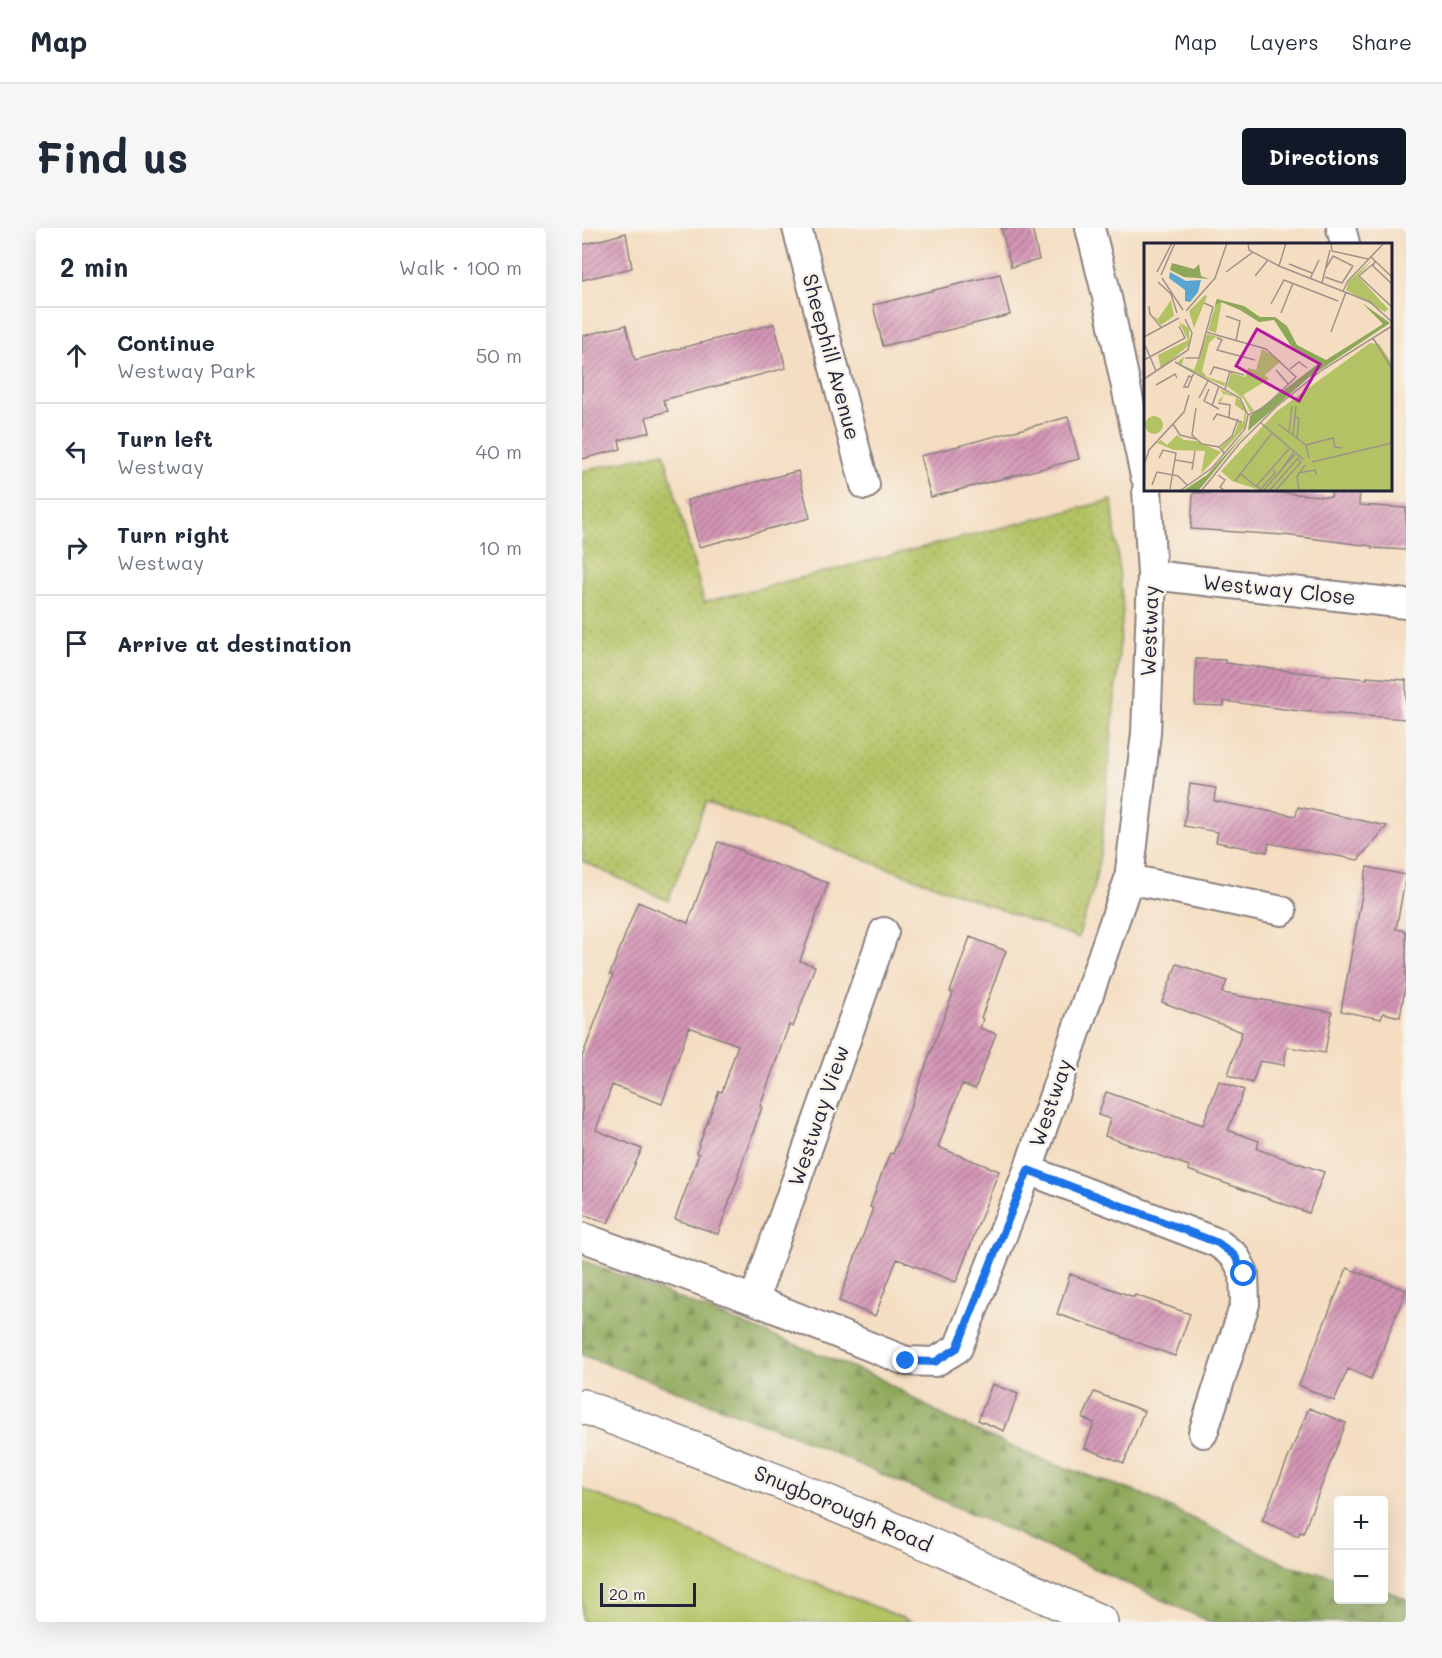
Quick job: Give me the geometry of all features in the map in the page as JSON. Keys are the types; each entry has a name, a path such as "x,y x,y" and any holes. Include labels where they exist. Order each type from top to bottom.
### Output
{"main road":[{"name":"Snugborough Road","path":"582,1406 785,1484 945,1551 1101,1622"}],"street":[{"name":"Sheephill Avenue","path":"797,228 865,485"},
{"path":"1090,228 1106,288 1144,471"},
{"name":"Westway","path":"582,1237 754,1300 906,1361 935,1362 957,1348 1028,1170 1129,879 1146,733 1152,575 1147,490"},
{"name":"Westway Close","path":"1152,575 1406,604"},
{"path":"1129,879 1282,911"},
{"name":"Westway View","path":"754,1300 884,932"},
{"path":"1028,1170 1218,1243 1235,1256 1244,1274 1245,1304 1203,1433"}],"green space":[{"path":"664,452 704,602 1112,500 1123,609 1101,849 1094,887 1078,938 706,802 668,901 582,861 582,471"},
{"path":"582,1260 877,1377 946,1417 1040,1459 1142,1494 1292,1567 1334,1576 1334,1604 1388,1604 1388,1591 1406,1599 1406,1622 1210,1622 1063,1554 788,1433 582,1355"},
{"path":"582,1489 913,1622 582,1622"}],"building":[{"path":"1001,228 1032,228 1039,260 1011,267"},
{"path":"626,233 632,268 582,280 582,245"},
{"path":"1000,274 1010,315 883,346 873,305"},
{"path":"774,324 786,368 663,400 668,411 646,417 650,432 619,440 621,449 582,459 582,336 626,325 635,360"},
{"path":"1068,417 1079,459 931,497 920,456"},
{"path":"798,471 810,518 699,547 687,500"},
{"path":"1210,490 1235,492 1236,490 1248,490 1331,497 1332,490 1360,490 1359,505 1406,508 1406,550 1372,548 1372,546 1284,535 1191,529 1193,493 1210,493"},
{"path":"1196,659 1225,660 1225,663 1306,673 1406,680 1406,719 1299,711 1224,701 1224,706 1195,705"},
{"path":"1190,784 1216,788 1214,801 1296,816 1298,807 1387,826 1358,860 1269,843 1267,852 1216,842 1218,832 1184,826"},
{"path":"718,842 828,883 800,961 815,966 793,1027 789,1025 718,1234 675,1219 699,1154 696,1153 719,1091 722,1092 738,1045 689,1027 662,1104 612,1085 596,1130 642,1149 608,1223 582,1214 582,1057 613,975 610,974 638,902 688,923"},
{"path":"1367,867 1406,875 1396,929 1406,931 1406,983 1400,1017 1383,1013 1381,1019 1341,1011"},
{"path":"970,937 1006,951 981,1018 983,1019 980,1028 996,1034 975,1089 962,1084 938,1147 999,1171 956,1282 897,1259 875,1316 839,1301 873,1208 870,1207 879,1181 890,1153 893,1154 953,993 950,992"},
{"path":"1177,964 1227,981 1222,993 1332,1012 1325,1053 1287,1047 1284,1065 1260,1061 1252,1083 1228,1075 1242,1032 1162,1002"},
{"path":"1219,1081 1244,1090 1228,1130 1259,1141 1257,1149 1324,1172 1309,1213 1188,1170 1189,1166 1105,1136 1110,1119 1098,1115 1106,1092 1203,1125"},
{"path":"1347,1268 1406,1290 1371,1379 1348,1369 1334,1401 1299,1385"},
{"path":"1070,1274 1190,1314 1175,1356 1057,1314"},
{"path":"992,1384 1018,1394 1004,1431 978,1420"},
{"path":"1094,1392 1144,1411 1124,1463 1085,1448 1094,1423 1083,1418"},
{"path":"1309,1408 1346,1423 1303,1533 1300,1532 1298,1536 1262,1521"}],"route":[{"path":"906,1361 935,1362 957,1348 1028,1170 1218,1243 1235,1256 1244,1274"}]}
